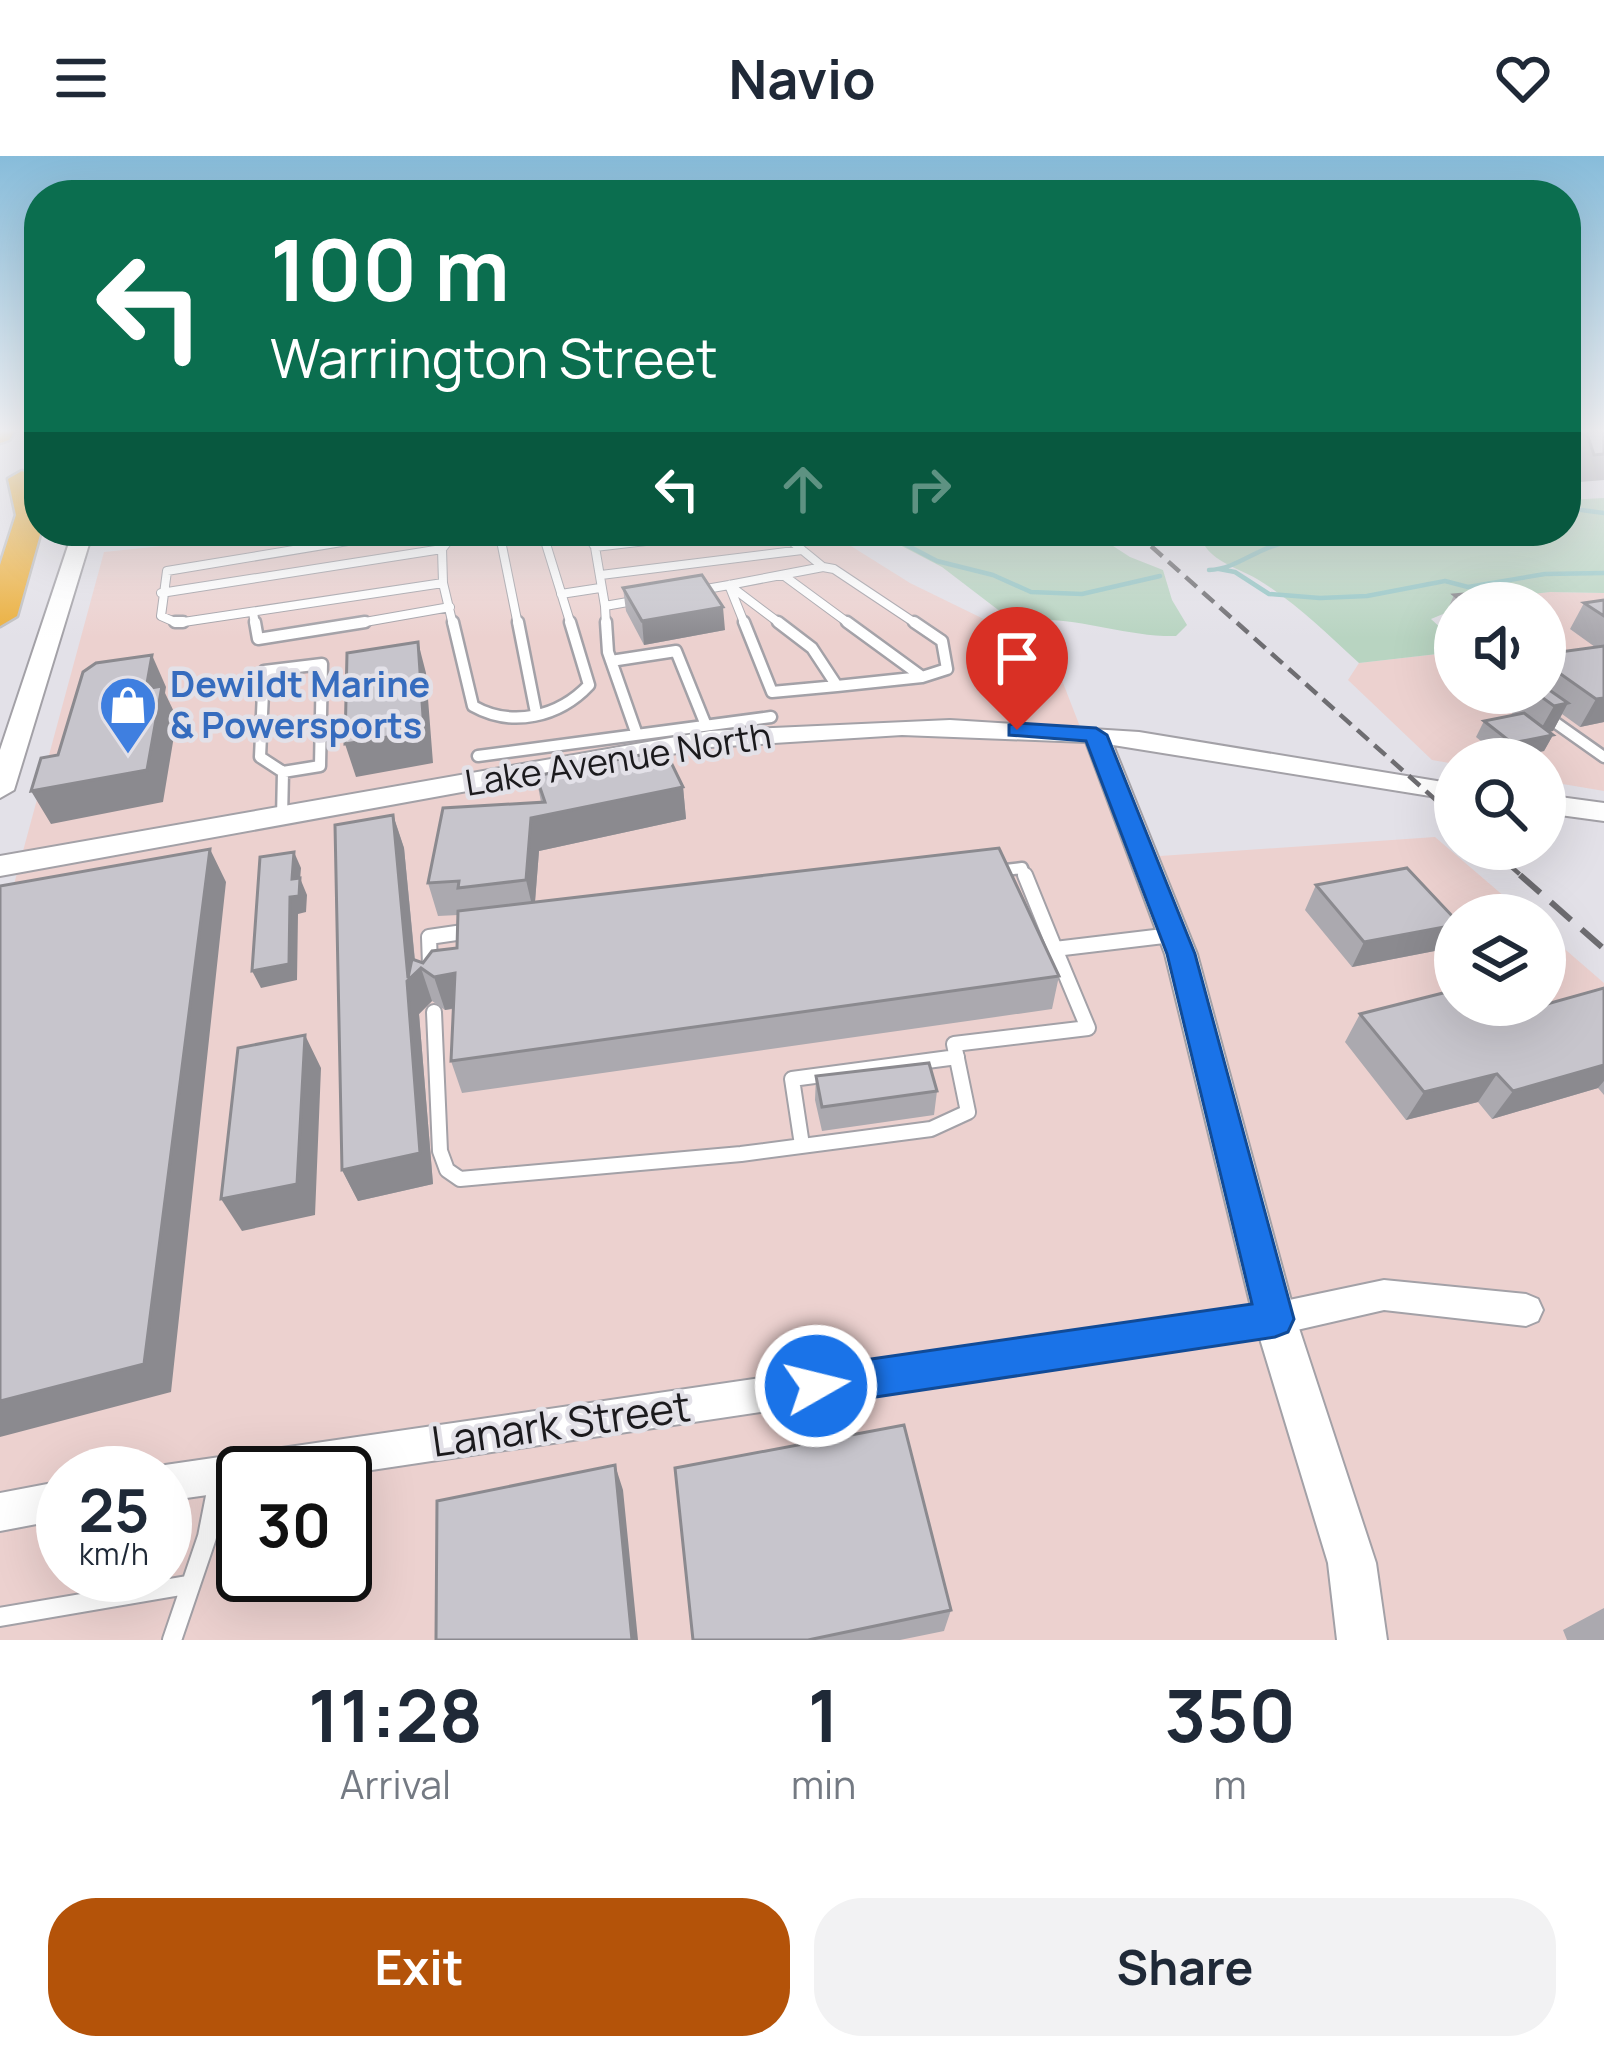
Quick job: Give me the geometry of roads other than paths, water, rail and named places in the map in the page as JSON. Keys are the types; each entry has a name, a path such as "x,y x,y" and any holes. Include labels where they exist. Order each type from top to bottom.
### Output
{"highway":[{"path":"0,529 13,500"},
{"path":"0,616 24,538"}],"street":[{"path":"0,790 78,546"},
{"name":"Lake Avenue North","path":"0,866 282,818 569,753 772,724 1096,735 1434,789"},
{"path":"1096,735 1173,935 1275,1319 1352,1563 1362,1640"},
{"path":"1566,807 1604,812"},
{"name":"Lanark Street","path":"372,1452 1275,1319 1384,1294 1526,1310"},
{"path":"0,1512 36,1505"}],"lane":[{"path":"318,546 167,571 161,616 176,623 443,583"},
{"path":"444,546 443,583 473,706 484,714 508,718 578,700 589,685 547,546"},
{"path":"502,546 536,713"},
{"path":"603,546 595,547 611,661 636,732"},
{"path":"797,546 823,567"},
{"path":"161,593 442,549"},
{"path":"601,575 802,550"},
{"path":"688,592 823,567 834,569 942,641 947,669 922,677 772,692"},
{"path":"783,575 922,677"},
{"path":"729,585 812,648 837,686"},
{"path":"607,747 636,732 705,723 772,724 772,692 729,585"},
{"path":"561,594 601,588"},
{"path":"604,606 646,599"},
{"path":"253,612 258,638 270,640 449,607"},
{"path":"611,661 676,651 705,723"},
{"path":"322,664 320,766 284,772 260,757 264,671 322,664"},
{"path":"1545,714 1604,757"},
{"path":"478,756 569,753"},
{"path":"282,818 284,772"},
{"path":"434,1012 440,1150 447,1170 460,1180 931,1129 968,1112 954,1044 1088,1028 1022,868 978,872"},
{"path":"432,985 429,937 475,931"},
{"path":"1055,949 1173,935"},
{"path":"802,1145 791,1079 956,1057"},
{"path":"192,1573 207,1537 216,1490"},
{"path":"0,1617 88,1602"},
{"path":"172,1640 182,1602"}],"waterway":[{"path":"1581,510 1604,513"},
{"path":"908,546 937,561 993,575 1031,592 1082,594 1160,576"},
{"path":"1209,570 1274,546"},
{"path":"1219,569 1235,572 1269,594 1320,598 1367,596 1445,581 1468,587 1545,574 1604,573"}],"railway":[{"path":"1151,546 1434,798"},
{"path":"1515,870 1524,878"},
{"path":"1520,875 1604,949"}],"place":[{"name":"Dewildt Marine & Powersports","path":"128,756"}]}
